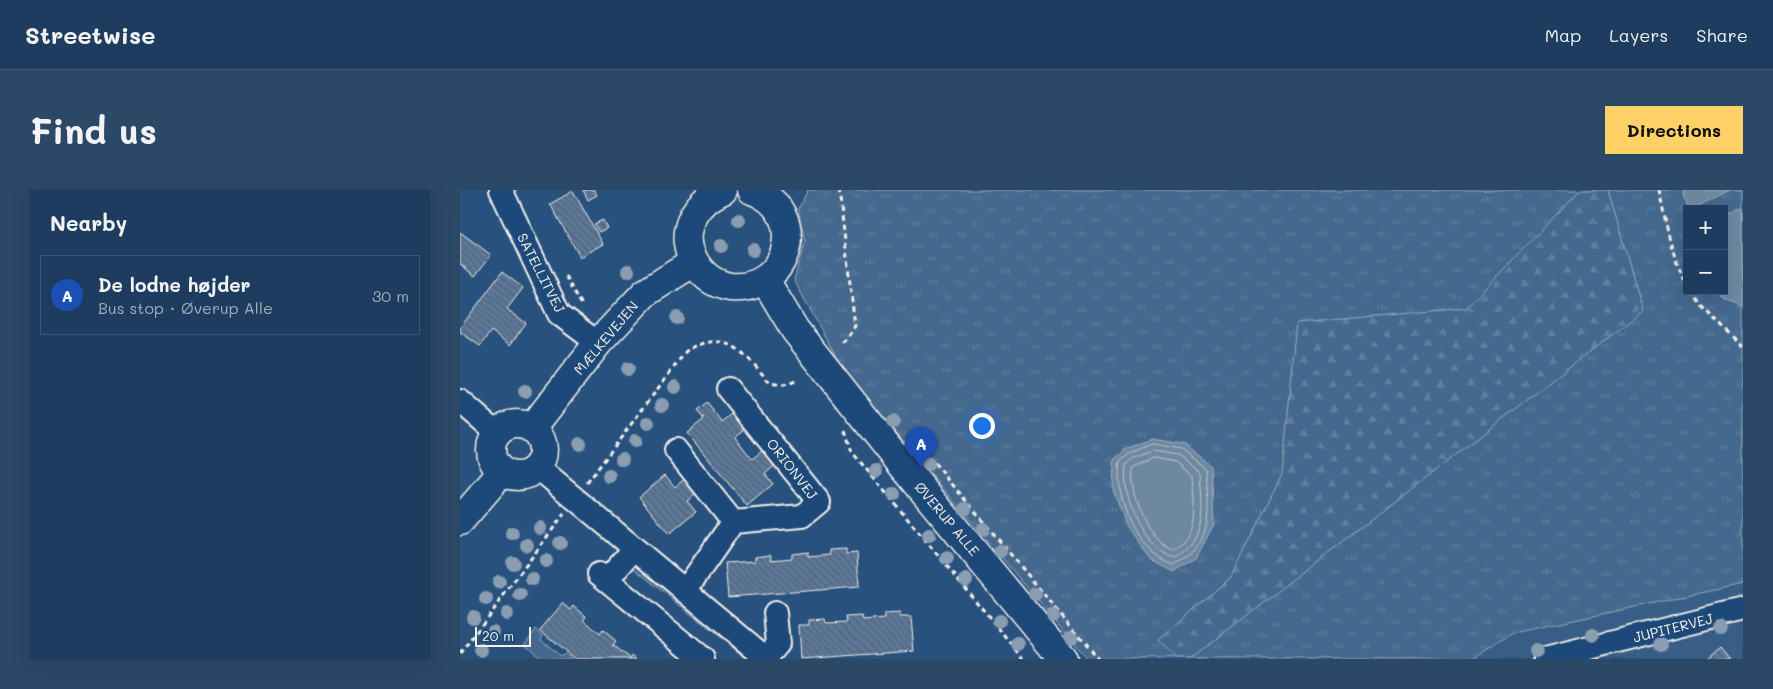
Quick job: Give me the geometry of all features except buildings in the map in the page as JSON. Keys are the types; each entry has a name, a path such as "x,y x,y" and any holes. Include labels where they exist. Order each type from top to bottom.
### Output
{"street":[{"name":"SATELLITVEJ","path":"501,190 559,314 598,343"},
{"path":"714,192 700,205 692,218 688,233 689,248 694,262 713,281 739,288 752,286 765,280 781,262 788,239 786,224 779,209 764,192"},
{"name":"MÆLKEVEJEN","path":"532,428 598,343 645,293 694,262"},
{"name":"ØVERUP ALLE","path":"765,280 795,330 903,466 1063,659"},
{"name":"ORIONVEJ","path":"728,389 819,502 802,516 733,522"},
{"path":"460,401 497,434"},
{"path":"510,425 525,425 532,428 542,442 544,451 537,467 524,475 509,475 502,472 492,458 491,450 497,434 510,425"},
{"path":"676,450 733,522 685,591"},
{"path":"537,467 574,500 767,658 778,644 776,613"},
{"path":"460,521 502,472"},
{"path":"634,549 603,577 703,659"},
{"name":"JUPITERVEJ","path":"1545,659 1743,610"}],"path":[{"path":"839,190 855,326 840,345"},
{"path":"1659,190 1672,246 1683,278"},
{"path":"1693,295 1699,304 1743,347"},
{"path":"460,654 686,351 702,342 729,342 740,349 770,383 784,385 796,381"},
{"path":"925,457 932,460 938,467 1098,659"}],"shaded area":[{"path":"1743,584 1743,659 1472,659 1513,633"}],"green space":[{"path":"808,190 1743,190 1743,584 1513,633 1472,659 1087,659 842,368 794,280 805,241 798,209"},
{"path":"1580,190 1608,190 1643,311 1190,659 1176,659 1158,640 1231,577 1282,474 1297,323 1466,308"},
{"path":"636,560 745,649 743,656 631,566"},
{"path":"536,629 543,635 541,639 560,656 565,653 572,659 542,659 525,644"}],"water":[{"path":"1684,190 1730,190 1700,205 1688,205 1683,196"},
{"path":"1743,208 1743,307 1725,300 1720,295 1728,295 1728,215"},
{"path":"1152,439 1183,444 1211,466 1214,524 1196,558 1174,572 1150,559 1127,527 1113,490 1114,460 1126,449"}],"place":[{"name":"De lodne højder","path":"921,468"}]}
